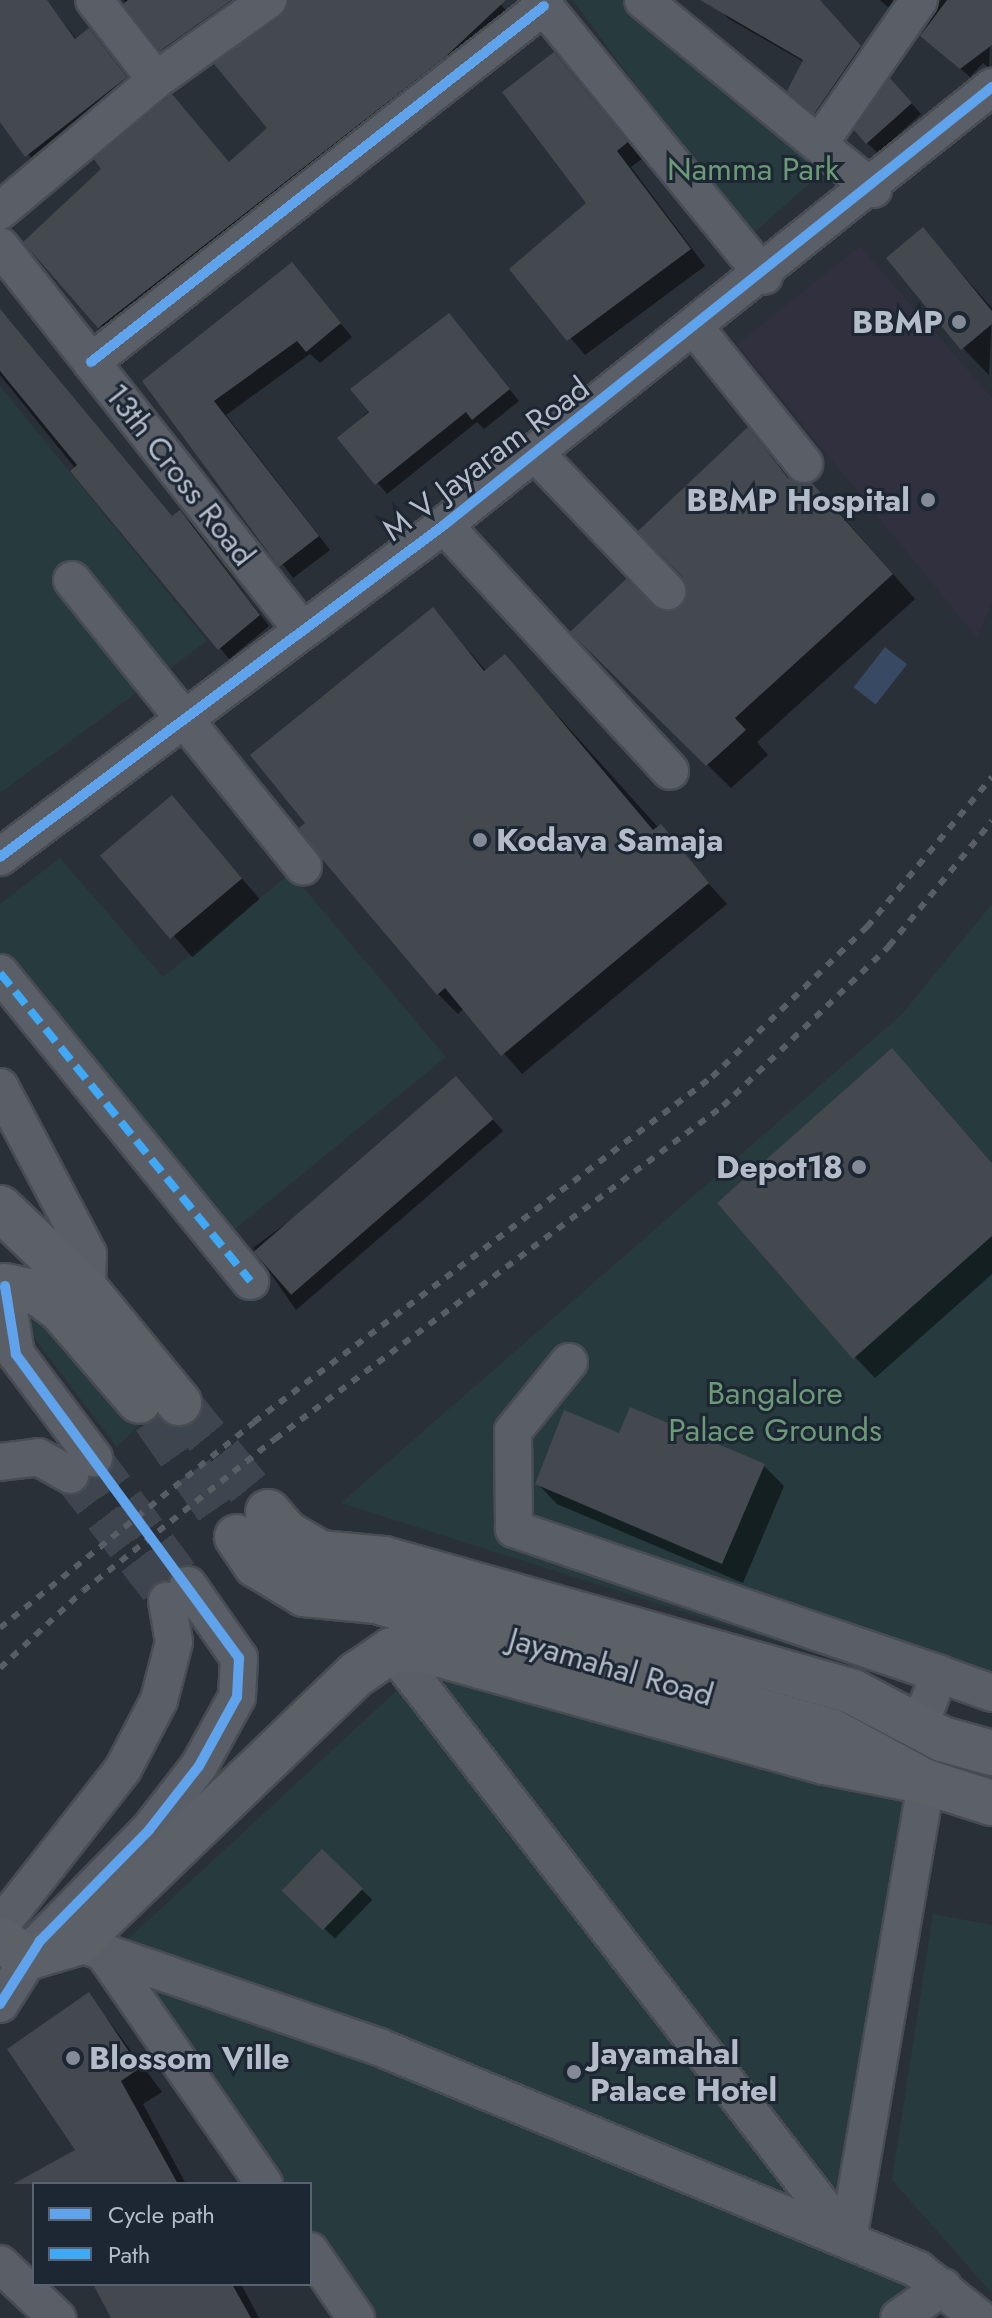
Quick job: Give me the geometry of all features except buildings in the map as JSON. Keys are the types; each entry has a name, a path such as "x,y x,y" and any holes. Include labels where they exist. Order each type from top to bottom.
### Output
{"main road":[{"path":"0,1208 87,1291 166,1411 60,1309 38,1293 2,1286"},
{"name":"Jayamahal Road","path":"992,1753 942,1739 853,1692 384,1559 320,1553 286,1533 252,1524 256,1565 304,1594 376,1601 833,1732 926,1782 992,1803"},
{"path":"9,1941 90,1947 357,1674 392,1650 423,1650 825,1762 926,1782"}],"street":[{"path":"94,0 156,80"},
{"path":"0,211 156,80 268,0"},
{"path":"819,144 915,1"},
{"path":"91,362 541,3 764,276"},
{"path":"664,7 873,189"},
{"name":"M V Jayaram Road","path":"0,857 182,717 536,454 873,189 992,87"},
{"name":"13th Cross Road","path":"0,246 301,629"},
{"path":"696,329 804,464"},
{"path":"536,454 667,591"},
{"path":"444,525 670,771"},
{"path":"72,580 303,866"},
{"path":"0,973 250,1281"},
{"path":"0,1087 88,1254 87,1291"},
{"path":"0,1462 38,1457 82,1466 16,1354 2,1286"},
{"path":"569,1362 513,1431 514,1529 933,1690 992,1693"},
{"path":"0,2004 9,1941 123,1769 159,1700 174,1642 178,1593 239,1658 237,1697 199,1766 149,1830 9,1941"},
{"path":"392,1650 848,2240"},
{"path":"848,2240 926,1782"},
{"path":"90,1947 263,2182"},
{"path":"90,1947 379,2047 848,2240 943,2287 979,2318"},
{"path":"312,2254 356,2318"},
{"path":"0,2264 57,2318"},
{"path":"899,2318 943,2287"},
{"path":"0,2294 27,2318"}],"shaded area":[{"name":"BBMP Hospital","path":"860,246 992,398 992,602 977,638 737,344"}],"green space":[{"name":"Namma Park","path":"573,0 626,0 825,170 748,238"},
{"path":"0,386 207,641 0,793"},
{"path":"60,858 163,977 291,873 446,1057 230,1233 0,960 0,904"},
{"name":"Bangalore Palace Grounds","path":"992,904 992,1710 341,1503 902,1014"},
{"path":"45,1310 140,1424 117,1447 26,1327 30,1312"},
{"path":"433,1671 912,1802 842,2223"},
{"path":"407,1681 822,2221 116,1950"},
{"path":"933,1914 992,1925 992,2293 892,2180"},
{"path":"124,1965 938,2287 896,2318 365,2318 312,2240 312,2182 273,2182"}],"water":[{"path":"885,647 907,664 876,704 854,687"}],"tunnel":[{"path":"179,1403 268,1512"},
{"path":"154,1418 237,1537"},
{"path":"94,1458 188,1585"},
{"path":"70,1475 167,1601"}],"railway":[{"path":"0,1628 254,1422 712,1077 867,927 992,777"},
{"path":"0,1668 83,1591 275,1439 723,1106 889,946 992,821"}],"marked path":[{"path":"0,973 250,1281"}],"cycle path":[{"path":"91,362 544,6"},
{"path":"0,857 444,525 992,87"},
{"path":"0,2004 40,1941 149,1830 199,1766 237,1697 239,1658 16,1354 5,1286"}],"place":[{"name":"BBMP","path":"959,322"},
{"name":"BBMP Hospital","path":"928,500"},
{"name":"Kodava Samaja","path":"480,840"},
{"name":"Depot18","path":"859,1167"},
{"name":"Blossom Ville","path":"73,2058"},
{"name":"Jayamahal Palace Hotel","path":"574,2072"}]}
